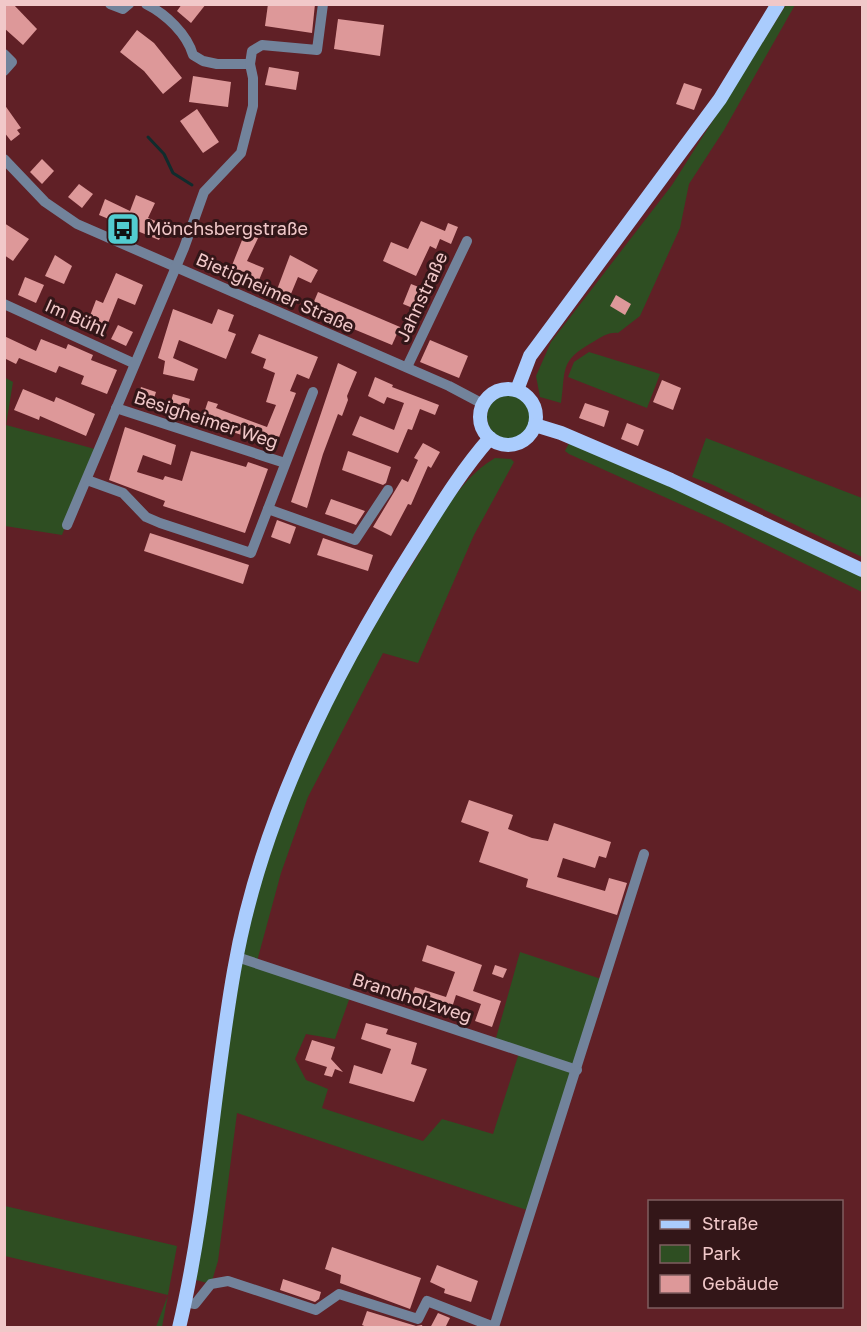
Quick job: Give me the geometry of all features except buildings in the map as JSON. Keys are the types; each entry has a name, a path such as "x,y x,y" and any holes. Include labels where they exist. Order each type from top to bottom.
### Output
{"main road":[{"path":"517,390 530,356 720,99 778,4"},
{"path":"517,390 525,394 535,407 535,425 527,438 513,445 499,444 490,438 481,424 483,404 496,391 517,390"},
{"path":"535,425 561,433 671,480 862,570"},
{"path":"179,1328 207,1177 237,957 260,866 287,791 323,709 395,577 450,492 490,438"}],"street":[{"path":"110,4 123,9 129,4"},
{"path":"146,4 183,34 189,41 193,55 203,62 250,64"},
{"path":"67,525 204,192 241,153 253,105 253,78 250,64 252,51 262,45 316,50 323,4"},
{"path":"4,54 12,62 4,70"},
{"name":"Bietigheimer Straße","path":"4,159 27,186 61,214 407,367 483,404"},
{"name":"Jahnstraße","path":"407,367 467,241"},
{"name":"Im Bühl","path":"4,304 134,363"},
{"path":"87,480 123,493 146,517 251,553 313,392"},
{"name":"Besigheimer Weg","path":"116,408 285,463"},
{"path":"268,508 355,540 388,490"},
{"path":"185,1302 195,1304 212,1284 228,1281 316,1310 339,1293 418,1319 427,1301 494,1327 644,854"},
{"name":"Brandholzweg","path":"237,957 577,1070"}],"green space":[{"path":"786,5 795,5 724,130 689,184 680,228 640,316 618,333 602,337 574,355 564,374 561,403 540,397 536,376 551,342 672,185"},
{"path":"589,352 660,374 647,408 568,377 574,362"},
{"path":"4,377 13,382 6,425 95,449 62,535 5,526"},
{"path":"509,395 524,402 531,417 524,432 509,439 494,432 487,417 494,402"},
{"path":"706,438 862,498 862,557 692,477"},
{"path":"569,443 717,507 862,577 862,592 722,523 569,454 565,451"},
{"path":"495,458 511,459 514,462 474,535 418,663 383,653 308,797 281,873 256,965 350,997 335,1039 306,1034 295,1059 306,1080 328,1089 322,1108 423,1141 442,1119 493,1134 519,1053 494,1045 520,952 604,980 530,1211 237,1113 218,1261 211,1284 196,1280 209,1200 228,1038 242,957 254,906 288,804 331,707 382,613 457,493 469,479"},
{"path":"5,1206 177,1246 168,1295 5,1256"},
{"path":"168,1295 162,1327 156,1327"}],"waterway":[{"path":"148,137 164,154 173,173 192,185"}],"place":[{"name":"Mönchsbergstraße","path":"123,229"}]}
